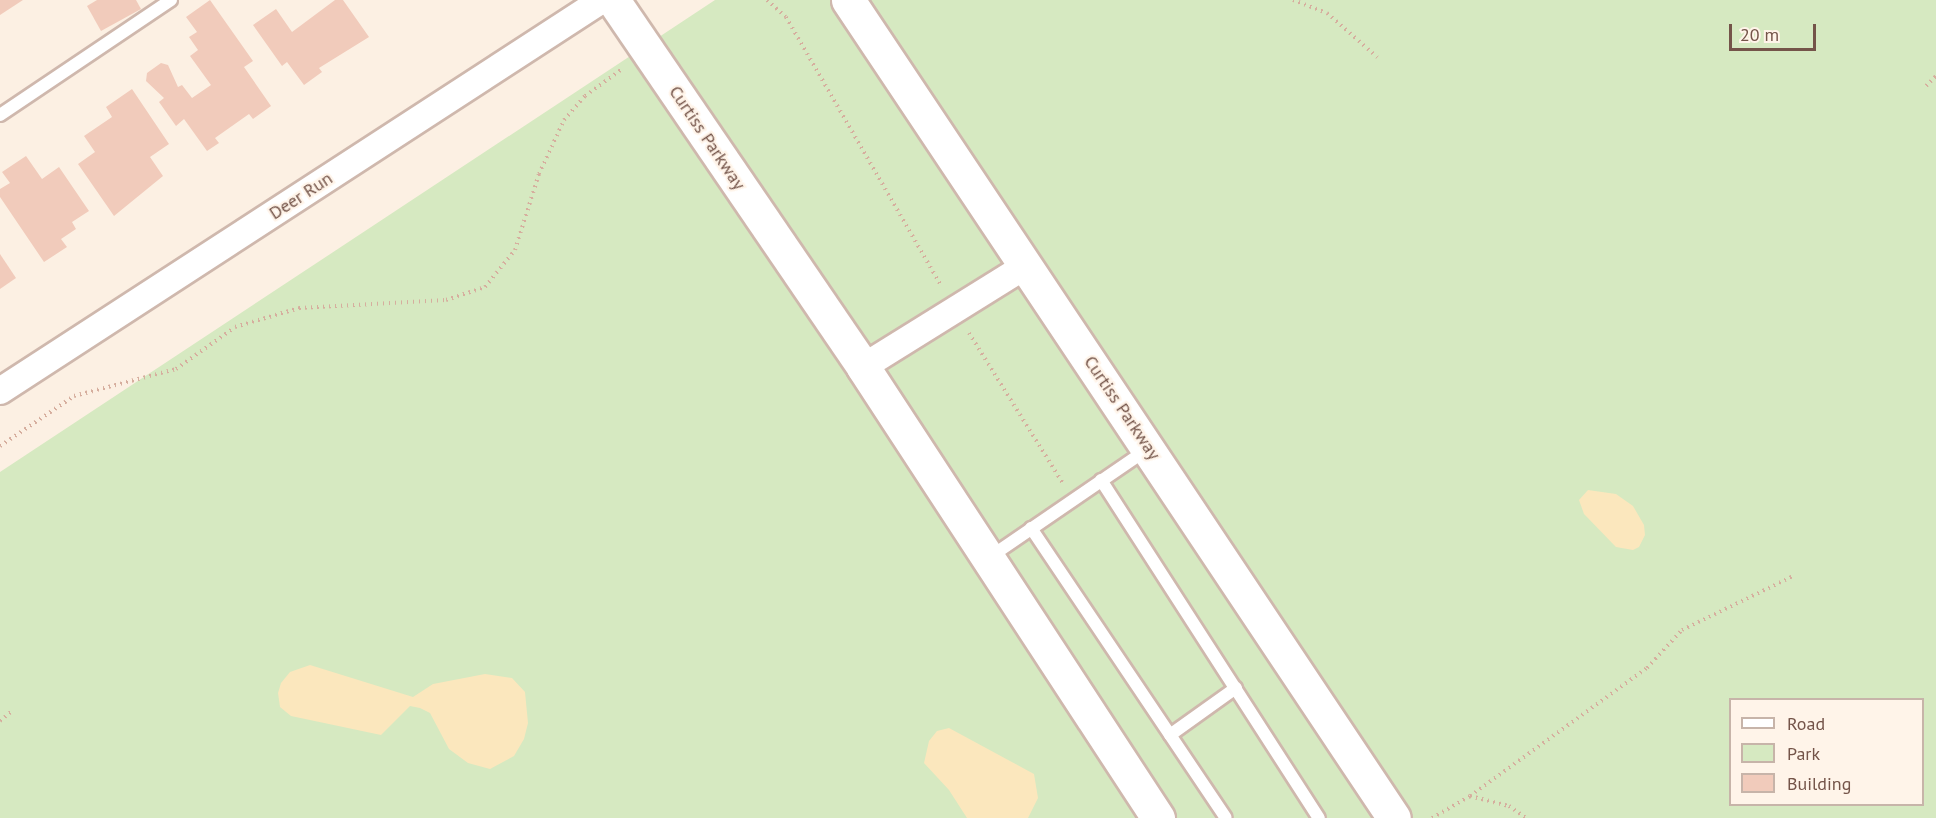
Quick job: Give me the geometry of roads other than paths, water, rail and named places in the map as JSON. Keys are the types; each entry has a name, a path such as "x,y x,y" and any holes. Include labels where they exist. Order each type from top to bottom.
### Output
{"main road":[{"name":"Curtiss Parkway","path":"613,0 863,367 1158,818"},
{"name":"Curtiss Parkway","path":"848,0 1149,447 1394,818"}],"street":[{"name":"Deer Run","path":"0,391 602,0"},
{"path":"863,367 1025,266"}],"lane":[{"path":"0,115 171,0"},
{"path":"988,558 1149,447"},
{"path":"1101,480 1319,818"},
{"path":"1031,528 1226,818"},
{"path":"1170,735 1236,688"}]}
